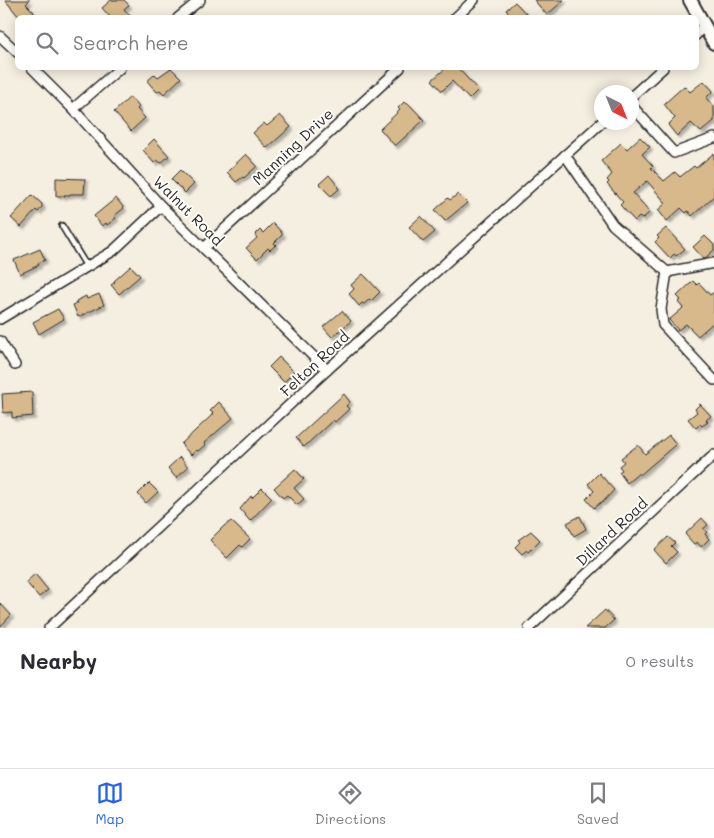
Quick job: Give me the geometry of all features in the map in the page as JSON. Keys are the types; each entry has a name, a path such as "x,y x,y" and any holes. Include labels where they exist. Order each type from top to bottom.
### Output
{"main road":[{"path":"690,0 695,15"},
{"path":"700,30 714,43"}],"street":[{"path":"182,15 200,0"},
{"path":"458,15 474,0"},
{"path":"0,36 15,51"},
{"name":"Walnut Road","path":"34,70 73,109 161,206 327,370"},
{"path":"73,109 118,70"},
{"name":"Manning Drive","path":"204,248 398,70"},
{"path":"639,90 661,70"},
{"path":"639,114 674,153 714,138"},
{"name":"Felton Road","path":"50,628 327,370 594,129"},
{"path":"565,155 612,225 667,272"},
{"path":"0,319 113,251 161,206"},
{"path":"667,272 714,263"},
{"path":"667,272 661,309 663,325 714,380"},
{"path":"0,340 15,365"},
{"name":"Dillard Road","path":"529,628 714,455"}],"lane":[{"path":"62,226 87,267"}],"building":[{"path":"5,0 30,0 26,4 34,12 31,15 18,15"},
{"path":"111,0 124,0 129,5 124,9 129,15 108,15 102,8"},
{"path":"534,0 564,0 547,15"},
{"path":"515,2 527,15 510,15 506,10"},
{"path":"168,70 173,70 181,78 164,94 160,90 157,92 147,81 155,74 158,77"},
{"path":"444,70 460,70 478,90 469,99 452,81 442,91 432,80"},
{"path":"704,81 713,91 706,98 714,107 714,121 701,132 691,123 677,136 668,125 675,118 664,104 684,86 690,92"},
{"path":"130,97 139,107 137,109 145,118 131,131 114,112"},
{"path":"404,102 408,103 424,120 395,146 380,129 400,110 398,108"},
{"path":"280,115 291,127 267,148 253,133 264,123 267,126"},
{"path":"640,137 650,147 642,154 653,166 651,168 664,181 675,172 680,177 694,166 696,168 714,153 714,196 692,216 688,211 686,213 681,208 667,221 658,210 666,203 647,181 633,193 650,212 642,219 639,217 635,221 620,205 623,202 607,184 609,182 607,180 612,174 601,161 621,143 627,149"},
{"path":"154,139 169,156 161,163 157,160 154,163 143,150"},
{"path":"246,154 257,166 244,178 236,182 227,172"},
{"path":"180,170 194,184 185,193 171,179"},
{"path":"329,175 339,189 331,196 319,184"},
{"path":"56,178 85,179 84,194 56,196"},
{"path":"458,194 467,203 445,221 435,210 448,198 450,200"},
{"path":"32,195 42,204 42,207 38,212 36,210 21,227 11,218"},
{"path":"116,198 124,208 114,216 116,218 107,225 106,223 102,226 94,216"},
{"path":"421,216 435,232 423,242 409,227"},
{"path":"273,223 283,234 274,243 276,245 270,250 268,248 257,259 246,248 257,238 255,235 260,230 263,233"},
{"path":"666,228 685,249 670,258 655,242 659,238 657,236"},
{"path":"705,236 714,245 714,250 704,259 693,247"},
{"path":"40,249 45,260 20,274 14,260"},
{"path":"131,266 140,276 119,294 111,285"},
{"path":"363,274 380,292 371,301 370,299 359,306 349,294 354,289 351,285"},
{"path":"693,281 697,285 699,283 710,295 714,292 714,322 698,336 686,324 678,330 669,320 683,308 678,302 681,300 677,296"},
{"path":"99,294 104,305 78,317 73,305 77,303 76,301 86,296 87,299"},
{"path":"58,309 64,319 39,334 33,322"},
{"path":"342,311 351,321 332,337 323,327"},
{"path":"279,357 294,372 284,382 269,367"},
{"path":"32,392 33,416 12,418 12,412 3,413 2,394"},
{"path":"344,394 350,402 346,406 349,409 335,422 333,420 304,447 296,438"},
{"path":"219,402 233,418 204,443 205,445 191,455 181,444 211,416 213,413 210,411"},
{"path":"700,404 711,416 706,420 708,422 702,426 700,424 696,428 688,419 697,412 695,409"},
{"path":"669,435 676,444 640,475 639,473 627,483 619,472 622,470 619,466 624,462 621,458 638,445 645,454"},
{"path":"180,457 188,467 176,478 168,468"},
{"path":"295,469 304,479 294,488 304,499 297,505 287,495 283,498 274,488"},
{"path":"599,473 614,490 602,503 594,508 586,499 594,491 588,484"},
{"path":"149,483 158,492 146,503 138,494"},
{"path":"262,488 272,498 250,521 240,509 251,496 252,498"},
{"path":"580,516 586,529 574,536 567,523"},
{"path":"702,518 708,525 703,529 707,532 705,534 709,539 701,547 697,542 694,544 685,534"},
{"path":"231,521 250,539 242,547 240,545 227,558 210,540"},
{"path":"531,531 540,540 528,552 527,550 522,554 515,547 520,542 518,540"},
{"path":"668,537 675,543 671,546 677,552 666,563 654,550"},
{"path":"35,574 48,590 39,597 26,582"},
{"path":"0,603 11,615 0,627"},
{"path":"605,610 614,620 605,628 585,628"}]}
